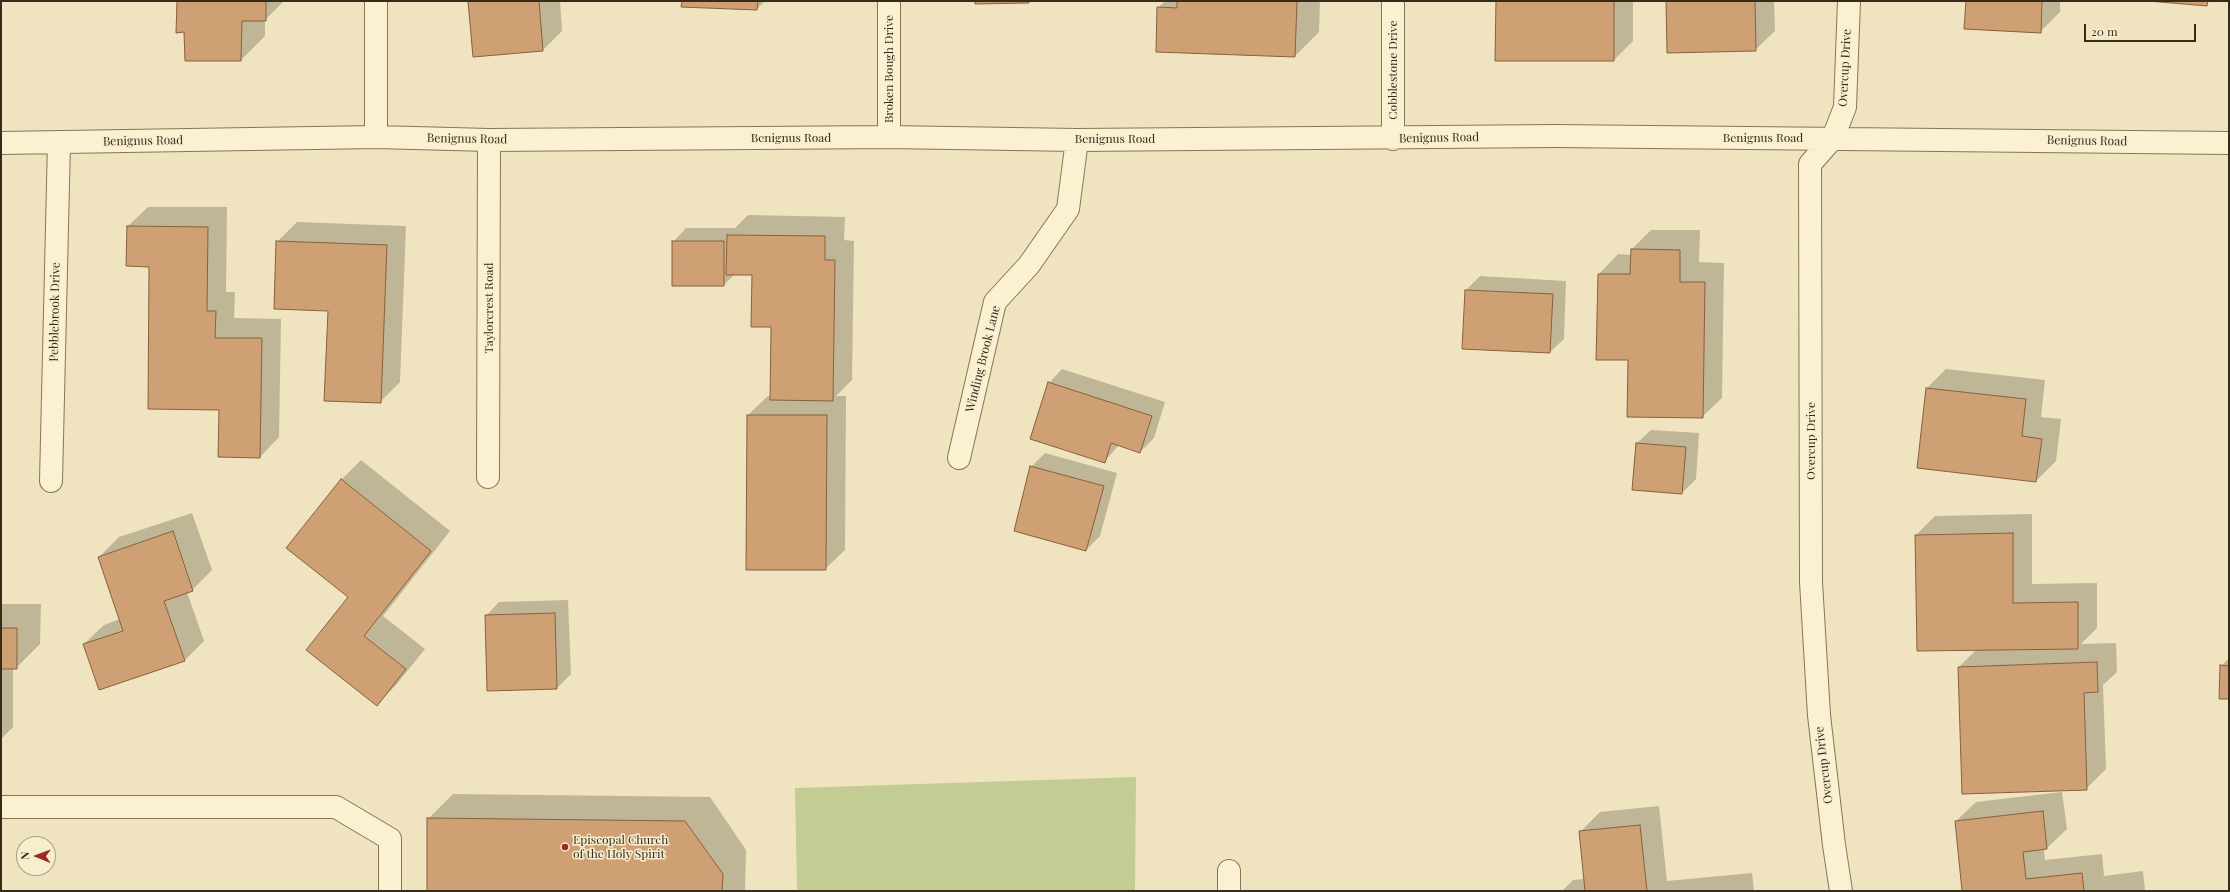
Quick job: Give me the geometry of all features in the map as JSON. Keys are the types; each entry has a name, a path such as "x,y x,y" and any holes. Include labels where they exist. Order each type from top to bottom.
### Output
{"street":[{"path":"376,1 376,137"},
{"name":"Broken Bough Drive","path":"889,1 889,137"},
{"name":"Cobblestone Drive","path":"1393,1 1393,139"},
{"name":"Overcup Drive","path":"1842,891 1834,845 1819,715 1811,582 1810,164 1833,138 1845,106 1849,1"},
{"name":"Benignus Road","path":"1,143 376,137 489,140 889,137 1078,140 1393,139 1555,136 2229,143"},
{"name":"Taylorcrest Road","path":"488,477 489,140"},
{"name":"Winding Brook Lane","path":"958,458 995,302 1029,265 1068,209 1078,140"},
{"name":"Pebblebrook Drive","path":"51,481 59,142"},
{"path":"1,806 336,807 390,839 390,891"}],"green space":[{"path":"1136,777 1135,891 797,891 795,788"}],"building":[{"path":"177,1 266,1 266,21 242,21 241,61 185,61 184,32 176,33"},
{"path":"468,1 539,1 543,51 473,57"},
{"path":"682,1 758,1 757,10 681,7"},
{"path":"975,1 1029,1 1029,3 975,4"},
{"path":"1177,1 1297,1 1295,57 1156,52 1157,7 1177,8"},
{"path":"1496,1 1614,1 1614,61 1495,61"},
{"path":"1666,1 1755,1 1756,51 1667,53"},
{"path":"1966,1 2042,1 2041,33 1964,29"},
{"path":"2148,1 2208,1 2207,6"},
{"path":"127,226 208,227 207,311 216,311 215,338 262,338 260,458 218,457 219,410 148,409 149,267 126,266"},
{"path":"727,235 825,236 825,260 835,260 833,401 770,400 771,327 751,327 752,275 726,275"},
{"path":"276,241 387,245 381,403 324,401 328,311 274,309"},
{"path":"672,241 724,241 724,286 672,286"},
{"path":"1631,249 1680,250 1680,282 1705,282 1703,418 1627,417 1628,360 1596,360 1598,274 1630,274"},
{"path":"1465,290 1553,294 1550,353 1462,349"},
{"path":"1048,382 1152,416 1140,453 1111,443 1105,463 1030,439"},
{"path":"1926,388 2026,399 2022,436 2042,439 2036,482 1917,468"},
{"path":"747,415 827,415 826,570 746,570"},
{"path":"1636,443 1686,447 1682,494 1632,490"},
{"path":"1030,466 1104,486 1086,551 1014,531"},
{"path":"341,479 431,551 364,636 406,669 377,706 306,650 348,597 286,548"},
{"path":"173,531 193,591 164,601 185,661 99,690 83,644 123,631 98,557"},
{"path":"2013,533 2013,603 2078,602 2078,649 1917,651 1915,535"},
{"path":"555,613 557,689 487,691 485,615"},
{"path":"1,628 17,628 17,669 1,669"},
{"path":"2097,662 2098,692 2084,693 2087,790 1962,794 1958,667"},
{"path":"2220,665 2229,666 2229,699 2219,699"},
{"path":"2043,811 2047,849 2023,852 2026,879 2082,873 2084,891 1962,891 1955,821"},
{"name":"Episcopal Church of the Holy Spirit","path":"427,818 685,821 723,874 722,891 427,891"},
{"path":"1640,825 1647,891 1585,891 1579,831"}],"place":[{"name":"Episcopal Church of the Holy Spirit","path":"565,847"}]}
